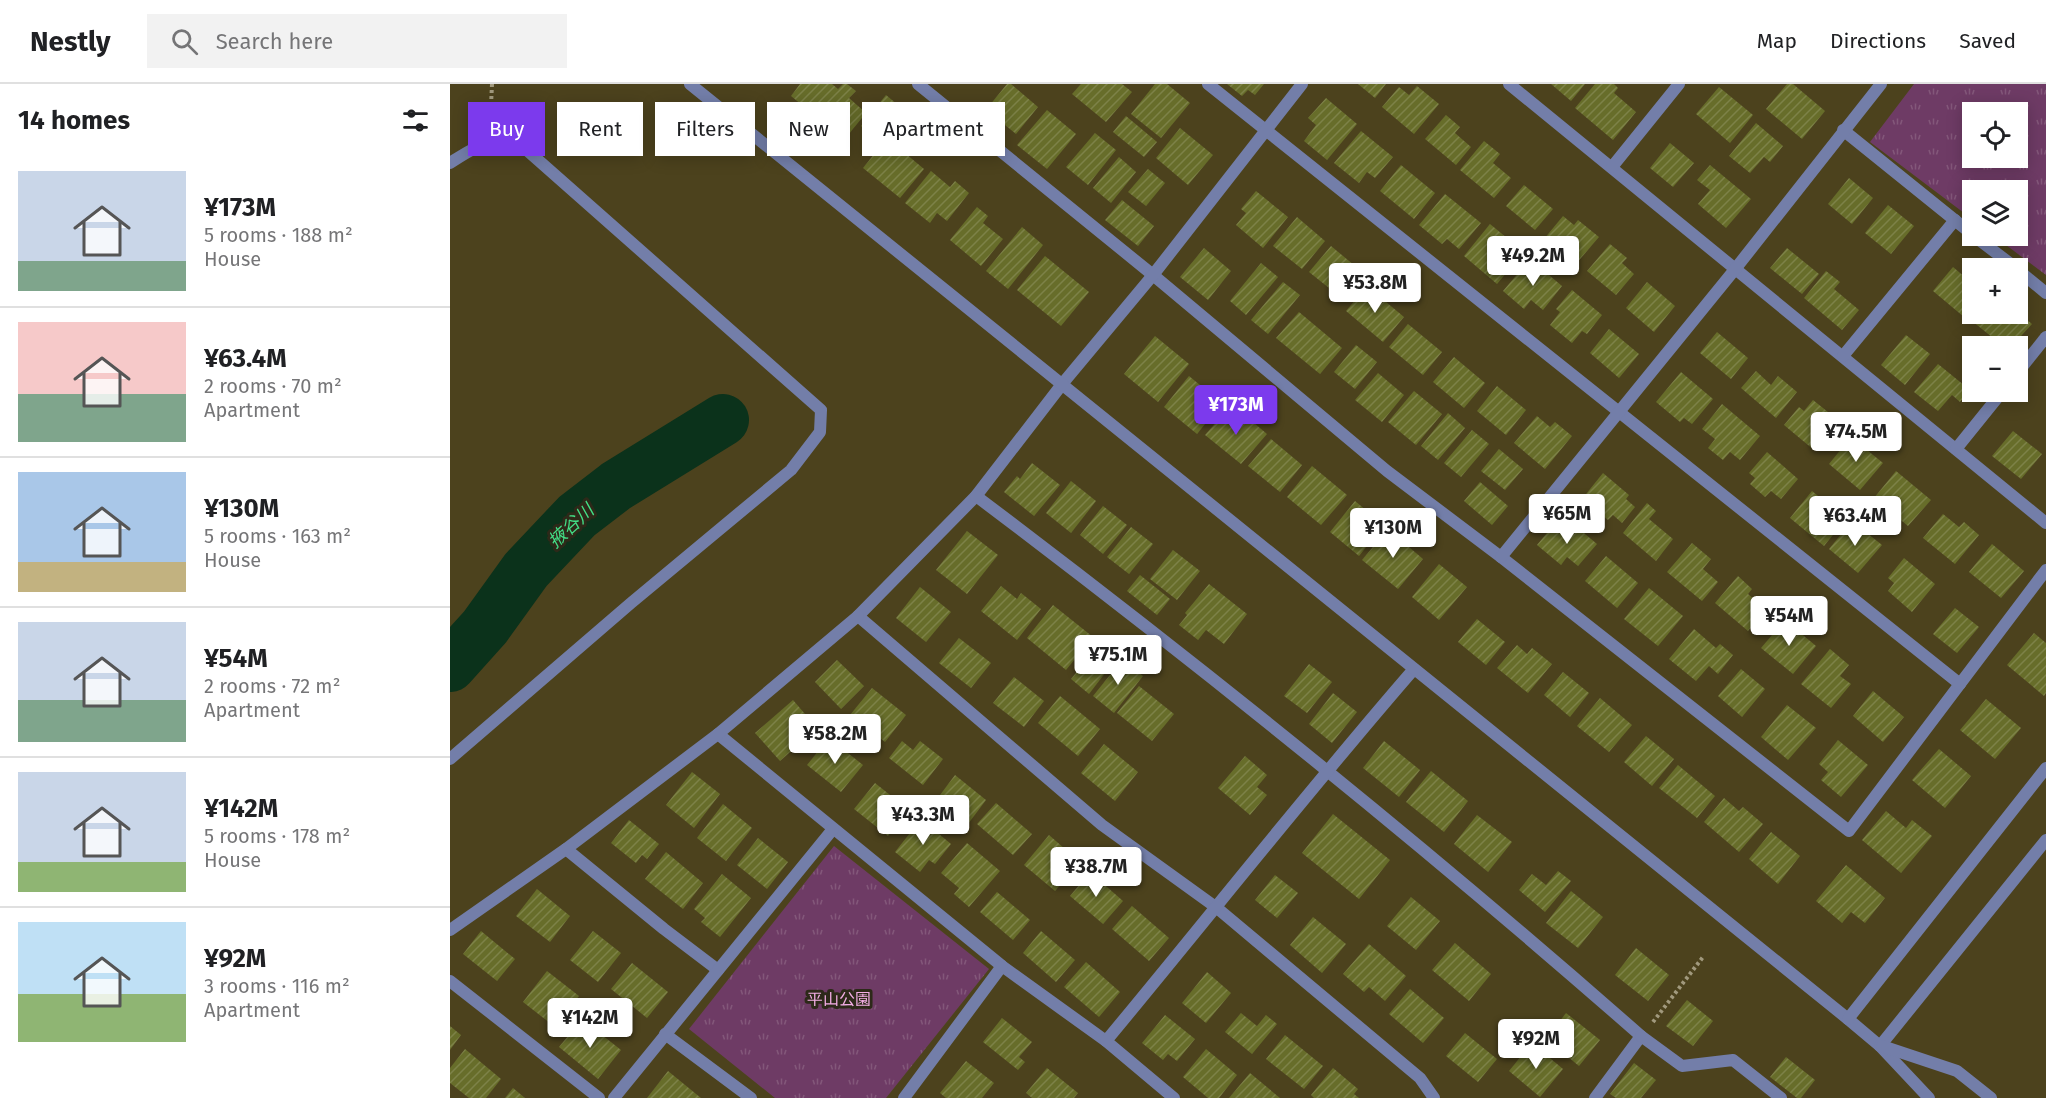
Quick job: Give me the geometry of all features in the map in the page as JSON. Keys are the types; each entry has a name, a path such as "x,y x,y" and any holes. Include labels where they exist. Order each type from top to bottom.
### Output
{"street":[{"path":"690,84 1848,1019 1880,1046 1929,1098"},
{"path":"918,84 1153,275 1388,471 1849,831 2046,570"},
{"path":"1208,84 1960,684"},
{"path":"450,930 566,849 717,734 858,616 976,496 1063,383 1153,275 1302,84"},
{"path":"1509,84 2046,523"},
{"path":"1612,167 1679,84"},
{"path":"1501,557 1736,268 1881,84"},
{"path":"1844,130 1962,226"},
{"path":"450,163 468,152"},
{"path":"450,759 631,603 791,470 820,432 821,410 736,338 533,156"},
{"path":"1844,356 1955,220"},
{"path":"1987,246 2003,258"},
{"path":"2028,278 2046,293"},
{"path":"2028,360 2046,337"},
{"path":"1956,448 1994,402"},
{"path":"976,496 1122,606 1326,771 1533,941 1641,1036 1682,1066 1733,1060 1781,1098"},
{"path":"858,616 1102,825 1217,908 1420,1078 1434,1098"},
{"path":"1106,1041 1217,908 1326,771 1414,669"},
{"path":"717,734 1002,966 1106,1041 1174,1098"},
{"path":"1848,1019 2046,768"},
{"path":"614,1098 833,829"},
{"path":"1880,1046 2046,840"},
{"path":"566,849 664,930 717,970"},
{"path":"904,1098 1002,966"},
{"path":"450,981 598,1098"},
{"path":"665,1034 751,1098"},
{"path":"1595,1098 1641,1036"},
{"path":"1880,1046 1957,1071 1991,1098"}],"path":[{"path":"491,102 492,84"},
{"path":"1641,1036 1703,957"}],"green space":[{"path":"1914,84 2046,84 2046,275 2028,262 2028,258 2023,258 2007,246 2028,246 2028,180 1962,180 1962,211 1870,142"},
{"name":"平山公園","path":"834,846 989,969 886,1098 775,1098 689,1029"}],"building":[{"path":"800,84 832,84 838,89 843,84 847,84 856,91 849,98 862,109 862,118 850,133 850,102 798,102 791,96"},
{"path":"1007,84 1011,84 1038,107 1016,134 1005,125 1005,102 992,102"},
{"path":"1081,84 1122,84 1132,92 1106,122 1072,94"},
{"path":"1155,84 1167,84 1190,103 1161,138 1131,114"},
{"path":"1227,84 1264,84 1255,95 1248,90 1242,96"},
{"path":"1358,84 1386,84 1375,98"},
{"path":"1551,84 1585,84 1571,101"},
{"path":"1595,84 1614,84 1618,88 1614,93 1636,112 1613,140 1575,108"},
{"path":"1787,84 1793,84 1825,111 1802,139 1766,109"},
{"path":"1417,86 1439,104 1414,134 1382,107 1399,87 1409,95"},
{"path":"1719,87 1753,115 1730,143 1696,114"},
{"path":"886,95 894,102 880,102"},
{"path":"1326,98 1357,124 1327,160 1304,141 1316,125 1308,118"},
{"path":"1047,110 1076,134 1047,169 1017,145"},
{"path":"1446,115 1460,127 1455,133 1471,147 1456,165 1425,139"},
{"path":"1126,116 1157,142 1144,157 1113,132"},
{"path":"1756,123 1783,146 1770,162 1764,157 1750,173 1729,156"},
{"path":"1180,128 1213,155 1188,185 1156,158"},
{"path":"1361,131 1393,157 1375,178 1367,172 1359,183 1334,163"},
{"path":"1095,133 1116,150 1088,185 1066,167"},
{"path":"1484,141 1500,154 1493,163 1511,178 1494,198 1460,170"},
{"path":"1670,143 1694,163 1673,187 1650,168"},
{"path":"873,156 908,156 924,169 900,198 863,168"},
{"path":"1119,157 1136,172 1111,203 1093,188"},
{"path":"1401,165 1435,193 1414,219 1380,191"},
{"path":"1710,165 1751,199 1726,228 1698,204 1710,190 1697,180"},
{"path":"1148,169 1165,183 1146,206 1128,192"},
{"path":"931,171 950,187 955,181 969,193 947,221 937,213 930,223 905,203"},
{"path":"1849,178 1873,198 1852,224 1828,204"},
{"path":"1524,185 1553,209 1535,230 1506,206"},
{"path":"1256,191 1288,217 1263,248 1236,225 1246,213 1241,209"},
{"path":"1445,194 1481,223 1459,249 1447,239 1442,244 1419,225"},
{"path":"1122,200 1154,226 1138,246 1105,220"},
{"path":"1888,205 1914,226 1891,254 1865,233"},
{"path":"977,207 988,216 983,223 1003,239 981,266 950,240"},
{"path":"1563,216 1574,225 1578,220 1599,237 1575,265 1544,239"},
{"path":"1297,217 1325,241 1302,269 1273,246"},
{"path":"1490,224 1524,252 1497,284 1464,256"},
{"path":"1022,227 1043,245 1008,289 986,271"},
{"path":"1610,244 1627,258 1622,263 1634,274 1616,295 1587,271"},
{"path":"1331,246 1366,275 1344,300 1309,272"},
{"path":"1204,248 1231,271 1208,300 1180,277"},
{"path":"1787,248 1819,274 1802,294 1770,268"},
{"path":"1045,256 1089,292 1061,326 1017,290"},
{"path":"1530,259 1562,286 1543,310 1531,300 1524,309 1503,291"},
{"path":"1261,263 1278,277 1246,315 1230,301"},
{"path":"1953,267 1962,275 1962,315 1933,291"},
{"path":"1826,271 1840,282 1834,289 1859,310 1842,330 1804,298"},
{"path":"1283,282 1300,295 1268,334 1251,320"},
{"path":"1647,282 1675,306 1654,332 1626,308"},
{"path":"1367,286 1404,317 1383,342 1346,311"},
{"path":"1572,290 1602,315 1587,334 1582,331 1572,343 1550,325 1560,312 1556,309"},
{"path":"1299,312 1342,348 1320,374 1276,338"},
{"path":"2028,321 2032,324 2021,336 1991,336 1976,324 2028,324"},
{"path":"1408,324 1442,352 1423,375 1389,347"},
{"path":"1609,329 1639,354 1619,378 1590,353"},
{"path":"1717,332 1748,358 1731,379 1700,353"},
{"path":"1906,335 1930,354 1905,385 1881,365"},
{"path":"1155,336 1189,364 1158,402 1124,374"},
{"path":"1356,345 1377,362 1355,389 1334,372"},
{"path":"1454,357 1485,383 1464,408 1433,382"},
{"path":"1938,364 1962,384 1960,402 1952,395 1938,411 1914,392"},
{"path":"1756,371 1771,385 1778,376 1797,392 1776,418 1741,388"},
{"path":"1681,372 1713,399 1692,424 1684,418 1680,422 1656,402"},
{"path":"1378,373 1404,395 1382,422 1355,400"},
{"path":"1189,376 1222,403 1197,434 1164,407"},
{"path":"1497,386 1526,410 1506,435 1477,411"},
{"path":"1414,391 1442,414 1416,445 1388,422"},
{"path":"1813,400 1828,412 1818,423 1829,432 1814,450 1784,425 1799,407 1804,411"},
{"path":"1722,404 1760,436 1740,460 1730,452 1723,460 1708,448 1715,439 1702,429"},
{"path":"1226,411 1242,423 1247,417 1267,434 1241,464 1205,435"},
{"path":"1448,413 1465,428 1438,460 1421,446"},
{"path":"1537,416 1550,427 1555,422 1572,436 1545,469 1514,443"},
{"path":"1472,430 1489,444 1461,477 1444,463"},
{"path":"2013,431 2042,454 2021,479 1992,456"},
{"path":"1851,437 1883,463 1860,490 1829,464"},
{"path":"1271,439 1302,465 1280,492 1248,466"},
{"path":"1499,449 1523,469 1505,490 1481,471"},
{"path":"1767,452 1798,479 1781,499 1771,491 1765,497 1750,484 1755,478 1749,473"},
{"path":"1032,463 1060,485 1034,516 1004,492 1017,476 1020,479"},
{"path":"1312,466 1347,495 1321,525 1287,497"},
{"path":"1896,471 1931,500 1908,526 1874,498"},
{"path":"1603,473 1629,495 1626,499 1635,507 1622,523 1613,515 1608,520 1582,499"},
{"path":"1071,481 1096,501 1071,533 1046,513"},
{"path":"1480,482 1508,506 1492,525 1464,501"},
{"path":"1812,491 1846,519 1824,546 1790,518"},
{"path":"1355,501 1384,525 1359,556 1330,532"},
{"path":"1647,503 1656,511 1649,519 1673,539 1656,561 1623,533"},
{"path":"1103,506 1127,525 1103,554 1080,535"},
{"path":"1943,514 1959,527 1964,522 1979,535 1955,564 1923,538"},
{"path":"1852,521 1882,545 1858,573 1829,549"},
{"path":"1556,522 1572,535 1578,528 1597,544 1578,566 1567,557 1561,565 1537,545"},
{"path":"1131,527 1153,544 1129,574 1107,557"},
{"path":"1388,529 1423,559 1398,589 1362,560"},
{"path":"967,531 998,555 967,594 936,570"},
{"path":"1692,543 1711,559 1703,569 1718,582 1702,601 1667,572"},
{"path":"1992,544 2024,571 2001,598 1969,572"},
{"path":"1173,550 1200,571 1177,600 1150,579"},
{"path":"1606,556 1638,583 1617,608 1585,581"},
{"path":"1904,558 1935,584 1912,612 1888,591 1894,583 1888,578"},
{"path":"1439,564 1467,587 1439,620 1412,597"},
{"path":"1140,575 1170,599 1157,615 1127,591"},
{"path":"1738,576 1752,589 1748,594 1766,609 1748,631 1715,603"},
{"path":"1209,584 1247,614 1224,644 1206,630 1198,640 1179,625 1187,615 1185,613"},
{"path":"1001,586 1017,599 1021,593 1041,609 1017,640 981,611"},
{"path":"920,587 951,612 926,642 896,618"},
{"path":"1649,588 1683,616 1658,646 1624,619"},
{"path":"1053,605 1093,637 1066,670 1027,638"},
{"path":"1955,608 1979,627 1957,653 1933,634"},
{"path":"1477,619 1505,642 1486,665 1458,642"},
{"path":"1785,620 1816,646 1793,674 1761,648"},
{"path":"1694,629 1716,648 1720,644 1733,655 1718,674 1709,666 1696,681 1669,659"},
{"path":"2034,633 2046,643 2046,693 2044,696 2007,665"},
{"path":"959,638 991,663 971,688 939,663"},
{"path":"1102,641 1119,655 1089,694 1071,679"},
{"path":"1517,645 1527,654 1532,648 1552,664 1528,693 1497,668"},
{"path":"1830,649 1849,665 1840,676 1851,684 1831,708 1801,684"},
{"path":"837,660 864,686 841,709 815,682"},
{"path":"1122,660 1143,676 1114,713 1093,696"},
{"path":"1309,664 1332,682 1307,713 1284,696"},
{"path":"1741,669 1765,689 1742,717 1718,696"},
{"path":"1563,672 1589,693 1570,717 1544,695"},
{"path":"1014,677 1044,701 1024,727 993,703"},
{"path":"1139,686 1174,714 1152,741 1117,713"},
{"path":"872,688 906,715 885,742 850,715"},
{"path":"1873,691 1904,717 1883,742 1853,716"},
{"path":"1333,693 1357,712 1332,743 1309,724"},
{"path":"1060,696 1100,729 1078,756 1038,723"},
{"path":"1600,698 1632,725 1609,752 1577,726"},
{"path":"1986,699 2021,728 1995,759 1960,730"},
{"path":"793,700 817,728 780,761 755,733"},
{"path":"1787,705 1816,728 1788,760 1761,737"},
{"path":"1646,736 1674,759 1652,786 1624,762"},
{"path":"829,738 863,765 841,792 807,765"},
{"path":"1838,740 1868,765 1841,797 1821,780 1828,772 1819,764"},
{"path":"902,741 913,750 920,741 943,759 923,785 889,758"},
{"path":"1384,741 1420,770 1399,797 1363,768"},
{"path":"1104,744 1138,772 1115,801 1081,773"},
{"path":"1939,749 1971,776 1945,808 1912,780"},
{"path":"1245,756 1267,775 1257,787 1267,795 1250,815 1218,788"},
{"path":"1678,765 1715,796 1697,818 1659,788"},
{"path":"1431,771 1468,801 1444,832 1406,802"},
{"path":"692,772 720,794 694,828 666,805"},
{"path":"955,775 986,800 968,824 937,799"},
{"path":"875,783 909,810 888,836 854,809"},
{"path":"1724,798 1739,811 1743,807 1763,824 1739,852 1704,822"},
{"path":"996,803 1032,834 1013,855 977,824"},
{"path":"723,804 752,828 726,861 697,838"},
{"path":"1886,811 1906,828 1912,820 1932,836 1901,873 1862,840"},
{"path":"1333,814 1390,860 1359,899 1302,853"},
{"path":"1477,815 1512,842 1488,872 1454,844"},
{"path":"921,819 951,844 935,864 929,860 920,872 895,852"},
{"path":"629,820 659,844 647,859 642,855 636,863 611,843"},
{"path":"1771,832 1800,856 1778,884 1749,859"},
{"path":"1049,835 1080,862 1055,891 1024,865"},
{"path":"758,838 788,862 767,889 737,865"},
{"path":"967,843 1000,871 969,907 954,894 959,888 941,873"},
{"path":"666,852 703,883 683,909 645,879"},
{"path":"1846,865 1885,898 1865,923 1851,912 1842,923 1816,901"},
{"path":"1558,871 1571,881 1545,912 1519,890 1532,874 1546,885"},
{"path":"1090,872 1123,901 1103,924 1070,896"},
{"path":"722,874 751,898 720,937 701,922 705,918 694,909"},
{"path":"1275,875 1298,893 1277,918 1255,900"},
{"path":"537,889 570,916 550,942 516,916"},
{"path":"1571,891 1603,917 1578,948 1546,923"},
{"path":"997,892 1030,920 1013,940 980,912"},
{"path":"1411,897 1440,921 1416,950 1387,926"},
{"path":"1132,906 1169,938 1149,961 1112,929"},
{"path":"1313,917 1346,944 1322,973 1290,945"},
{"path":"481,931 515,959 497,981 463,954"},
{"path":"593,931 621,953 598,982 570,960"},
{"path":"1041,931 1075,960 1056,982 1023,953"},
{"path":"1455,943 1491,974 1469,1001 1432,970"},
{"path":"1369,944 1406,976 1385,1001 1369,987 1364,992 1343,974"},
{"path":"1636,948 1669,975 1648,1001 1615,975"},
{"path":"1086,962 1120,992 1099,1017 1064,987"},
{"path":"632,963 668,992 647,1018 611,989"},
{"path":"547,971 579,996 555,1027 523,1002"},
{"path":"1207,972 1231,993 1206,1023 1182,1003"},
{"path":"1410,989 1444,1018 1423,1043 1389,1014"},
{"path":"1687,1000 1713,1021 1693,1046 1666,1026"},
{"path":"1241,1013 1257,1026 1266,1015 1277,1024 1252,1054 1225,1032"},
{"path":"1566,1013 1600,1040 1579,1066 1546,1039"},
{"path":"1165,1015 1195,1039 1177,1061 1168,1054 1163,1060 1142,1043"},
{"path":"1002,1018 1032,1042 1019,1057 1025,1062 1018,1070 983,1042"},
{"path":"582,1019 621,1050 598,1079 559,1047"},
{"path":"450,1026 461,1035 450,1050"},
{"path":"1465,1033 1497,1059 1478,1082 1446,1056"},
{"path":"1285,1035 1323,1066 1304,1089 1266,1059"},
{"path":"1532,1043 1563,1069 1540,1097 1509,1071"},
{"path":"465,1049 501,1079 486,1098 469,1098 450,1083 450,1068"},
{"path":"1206,1049 1237,1075 1219,1098 1208,1098 1183,1077"},
{"path":"1786,1057 1815,1080 1801,1098 1797,1098 1770,1077"},
{"path":"966,1061 994,1083 982,1098 946,1098 940,1093"},
{"path":"1634,1063 1656,1080 1641,1098 1616,1098 1610,1094"},
{"path":"1047,1068 1078,1093 1074,1098 1032,1098 1026,1093"},
{"path":"1333,1068 1358,1089 1354,1094 1359,1098 1314,1098 1311,1095"},
{"path":"668,1071 701,1098 647,1098"},
{"path":"1250,1073 1280,1098 1229,1098"},
{"path":"513,1088 525,1098 505,1098"}],"waterway":[{"name":"掖谷川","path":"450,666 485,627 526,570 577,516 616,486 723,420"}]}
